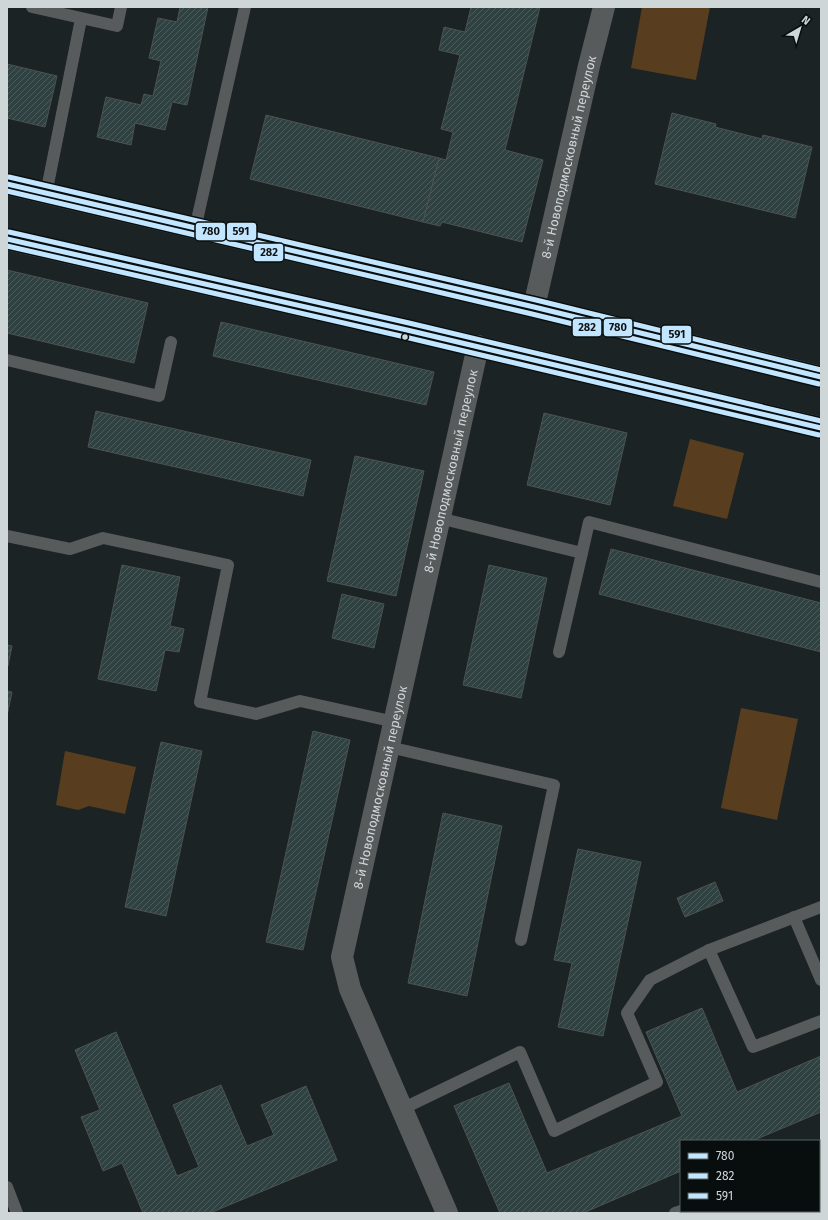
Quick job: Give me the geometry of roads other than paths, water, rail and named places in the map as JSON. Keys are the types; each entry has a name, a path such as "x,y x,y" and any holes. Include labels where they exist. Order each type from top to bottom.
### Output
{"main road":[{"path":"7,184 534,307 821,377"},
{"path":"7,239 478,346 821,428"}],"street":[{"name":"8-й Новоподмосковный переулок","path":"534,307 587,74 604,7"},
{"name":"8-й Новоподмосковный переулок","path":"448,1213 350,989 342,957 478,346"}],"lane":[{"path":"32,7 117,26 121,7"},
{"path":"195,229 245,7"},
{"path":"46,194 81,19"},
{"path":"7,360 159,396 171,342"},
{"path":"439,518 582,553"},
{"path":"559,652 589,522 821,582"},
{"path":"7,536 70,549 103,538 228,565 200,702 256,714 300,701 395,722"},
{"path":"389,747 554,785 520,940"},
{"path":"402,1109 520,1052 554,1131 657,1082 627,1013 650,980 709,950 821,906"},
{"path":"794,917 821,980"},
{"path":"709,950 753,1047 821,1021"},
{"path":"7,1187 17,1213"}]}
